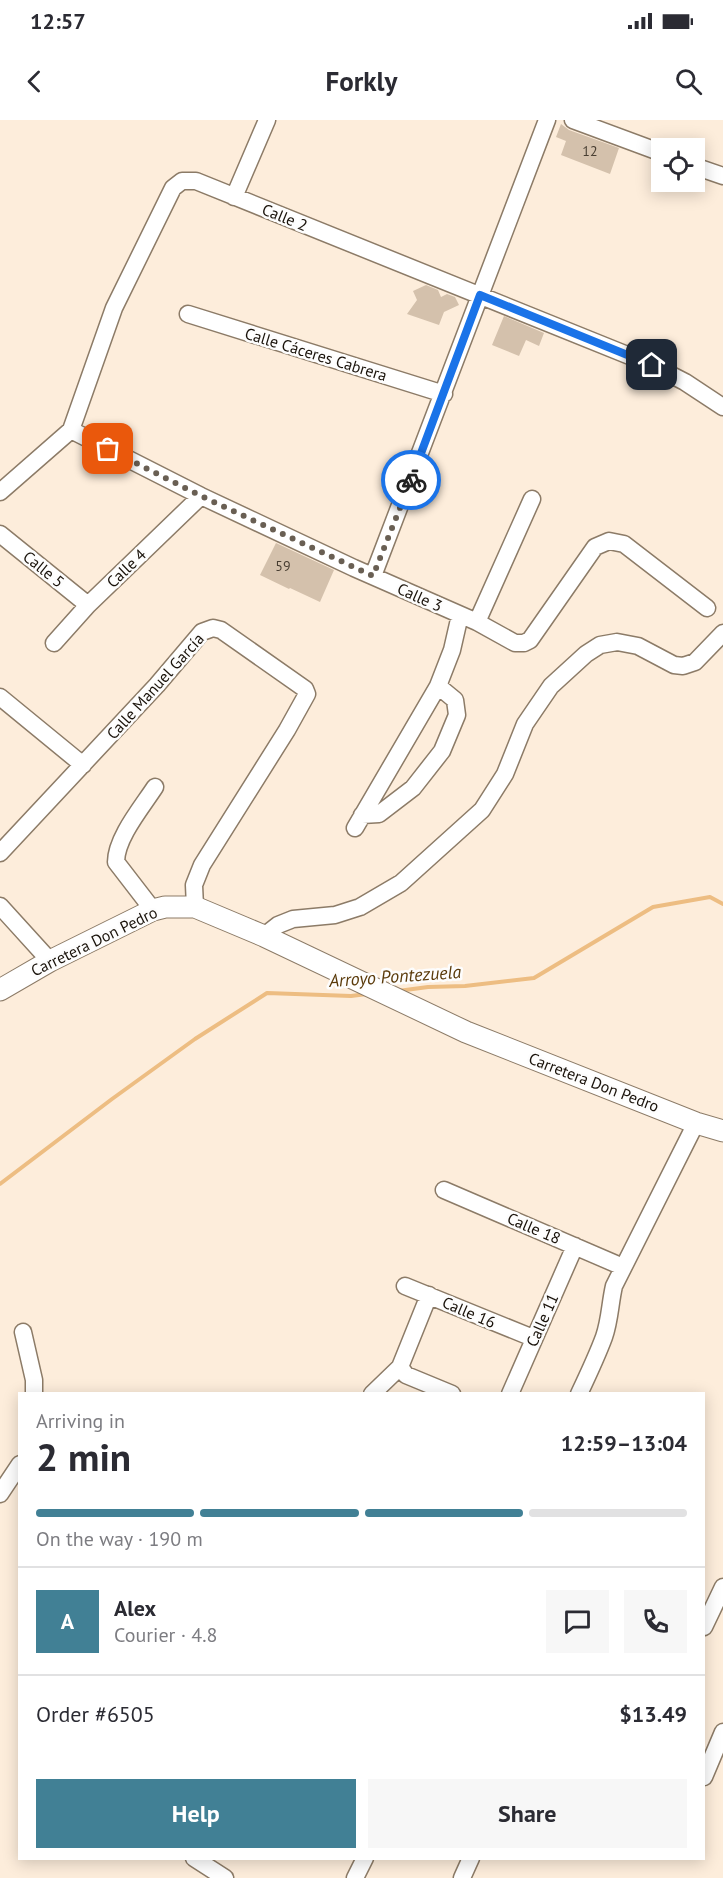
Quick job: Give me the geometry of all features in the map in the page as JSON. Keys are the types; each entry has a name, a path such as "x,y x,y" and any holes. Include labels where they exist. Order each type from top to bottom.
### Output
{"street":[{"path":"234,197 267,120"},
{"path":"373,576 547,120"},
{"path":"573,120 651,149"},
{"path":"705,170 723,176"},
{"name":"Calle 2","path":"0,492 71,430 114,308 172,188 182,181 196,182 652,365 685,382 723,407"},
{"name":"Calle Cáceres Cabrera","path":"188,314 444,394"},
{"name":"Calle 3","path":"71,430 201,496 477,622 515,643 530,640 595,548 609,541 624,544 707,608"},
{"name":"Calle 4","path":"54,643 88,605 201,496"},
{"path":"477,622 532,499"},
{"name":"Calle 5","path":"0,534 88,605"},
{"path":"438,686 455,700 457,715 442,750 413,788 379,814 358,821 438,686 452,650 460,615"},
{"name":"Calle Manuel García","path":"0,853 163,678 202,632 207,629 221,630 306,689 307,694 202,865 194,885 195,908"},
{"path":"264,936 278,925 293,919 335,915 360,907 401,883 482,810 505,774 525,724 551,686 585,654 600,645 617,642 638,646 674,665 683,666 695,662 723,633"},
{"path":"0,697 82,765"},
{"path":"153,910 116,862 116,853 154,787"},
{"path":"0,906 50,961"},
{"name":"Carretera Don Pedro","path":"0,990 50,961 153,910 165,907 195,908 264,936 465,1032 696,1123 723,1131"},
{"path":"580,1392 604,1336 614,1286 696,1123"},
{"name":"Calle 18","path":"444,1190 623,1267"},
{"name":"Calle 11","path":"511,1392 575,1246"},
{"name":"Calle 16","path":"405,1286 533,1338"},
{"path":"374,1392 400,1367 429,1295"},
{"path":"23,1332 34,1380 34,1392"},
{"path":"400,1367 406,1375 447,1392"},
{"path":"0,1494 18,1467"},
{"path":"705,1626 718,1611 723,1587"},
{"path":"705,1776 723,1732"},
{"path":"196,1860 216,1876"},
{"path":"355,1878 364,1860"},
{"path":"462,1878 470,1860"}],"building":[{"path":"561,124 569,130 619,148 610,174 561,155 566,141 556,137"},
{"path":"426,285 438,290 441,297 447,294 455,297 459,305 444,312 439,325 407,314 417,300 413,291"},
{"path":"504,316 544,333 539,346 526,340 519,356 492,345"},
{"path":"276,543 334,570 320,602 260,575"}],"waterway":[{"name":"Arroyo Pontezuela","path":"398,991 534,978 653,907 710,897 723,904"},
{"name":"Arroyo Pontezuela","path":"0,1184 195,1039 267,993 351,996 367,994"}],"way so far":[{"path":"108,449 201,496 373,576 411,480"}],"route":[{"path":"411,480 480,295 652,365"}]}
